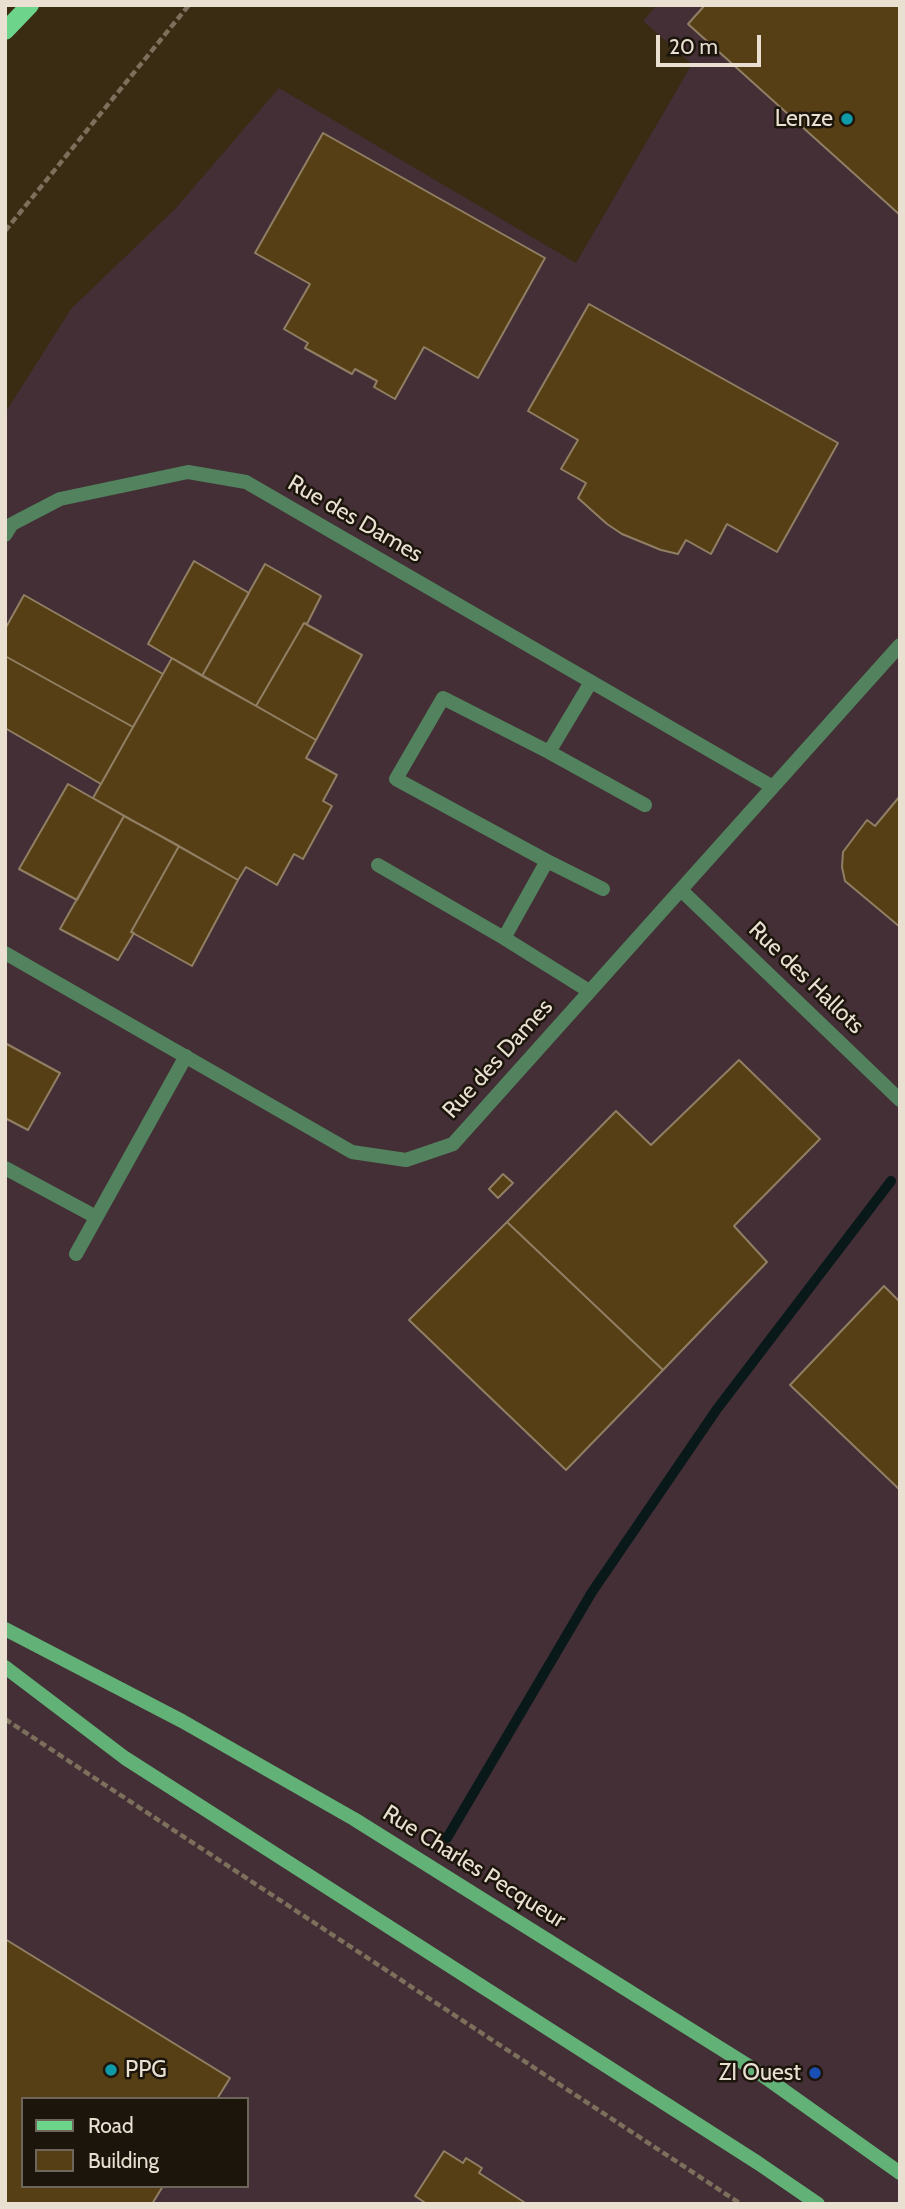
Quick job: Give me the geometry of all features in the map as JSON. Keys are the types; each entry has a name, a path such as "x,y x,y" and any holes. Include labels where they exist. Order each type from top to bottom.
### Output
{"main road":[{"path":"5,31 30,5"},
{"name":"Rue Charles Pecqueur","path":"5,1629 182,1721 355,1819 755,2070 900,2173"},
{"path":"5,1667 125,1758 818,2204"}],"street":[{"name":"Rue des Dames","path":"5,535 12,524 60,499 188,472 246,482 772,787"},
{"name":"Rue des Dames","path":"5,953 352,1152 406,1160 453,1144 900,645"},
{"path":"549,752 591,682"},
{"path":"603,889 547,862 396,779 443,698 645,805"},
{"path":"503,938 547,862"},
{"path":"378,865 589,991"},
{"name":"Rue des Hallots","path":"681,890 900,1100"},
{"path":"76,1254 186,1056"},
{"path":"5,1168 96,1217"}],"path":[{"path":"5,231 188,5"},
{"path":"5,1719 741,2204"}],"shaded area":[{"path":"657,5 900,5 900,2204 5,2204 5,413 71,309 176,208 279,88 576,263 692,64 643,21"}],"building":[{"name":"Lenze","path":"705,5 900,5 900,215 688,24"},
{"path":"323,133 545,258 478,378 424,347 395,399 374,387 377,381 355,369 352,374 305,348 308,343 284,329 310,284 255,253"},
{"path":"589,304 838,443 777,552 727,524 711,554 686,540 678,554 661,550 622,534 578,498 586,483 561,469 578,440 528,411"},
{"path":"194,561 249,593 202,676 148,644"},
{"path":"265,564 321,596 307,624 304,623 256,706 202,676"},
{"path":"24,595 163,674 133,727 5,656 5,629"},
{"path":"304,623 362,655 316,740 256,706"},
{"path":"5,656 133,727 101,784 5,728"},
{"path":"172,658 316,740 306,758 337,775 323,801 332,806 303,859 294,854 277,885 246,867 238,880 93,798"},
{"path":"68,784 124,816 77,900 19,869"},
{"path":"900,796 900,927 845,881 842,867 843,852 867,820 875,826"},
{"path":"124,816 179,846 118,960 60,929"},
{"path":"179,846 238,880 192,966 131,932"},
{"path":"5,1043 60,1073 28,1130 5,1118"},
{"path":"739,1060 820,1139 734,1226 767,1262 663,1370 507,1222 616,1111 651,1145"},
{"path":"503,1174 513,1183 498,1198 489,1189"},
{"path":"507,1222 663,1370 566,1470 409,1320"},
{"path":"884,1286 900,1302 900,1490 790,1385"},
{"name":"PPG","path":"5,1939 230,2078 218,2097 21,2097 21,2188 162,2188 152,2204 5,2204"},
{"path":"444,2151 463,2163 466,2158 482,2168 479,2173 527,2204 427,2204 415,2196"}],"waterway":[{"path":"447,1838 592,1592 717,1409 891,1181"}],"place":[{"name":"Lenze","path":"847,119"},
{"name":"PPG","path":"111,2070"},
{"name":"ZI Ouest","path":"815,2073"}]}
